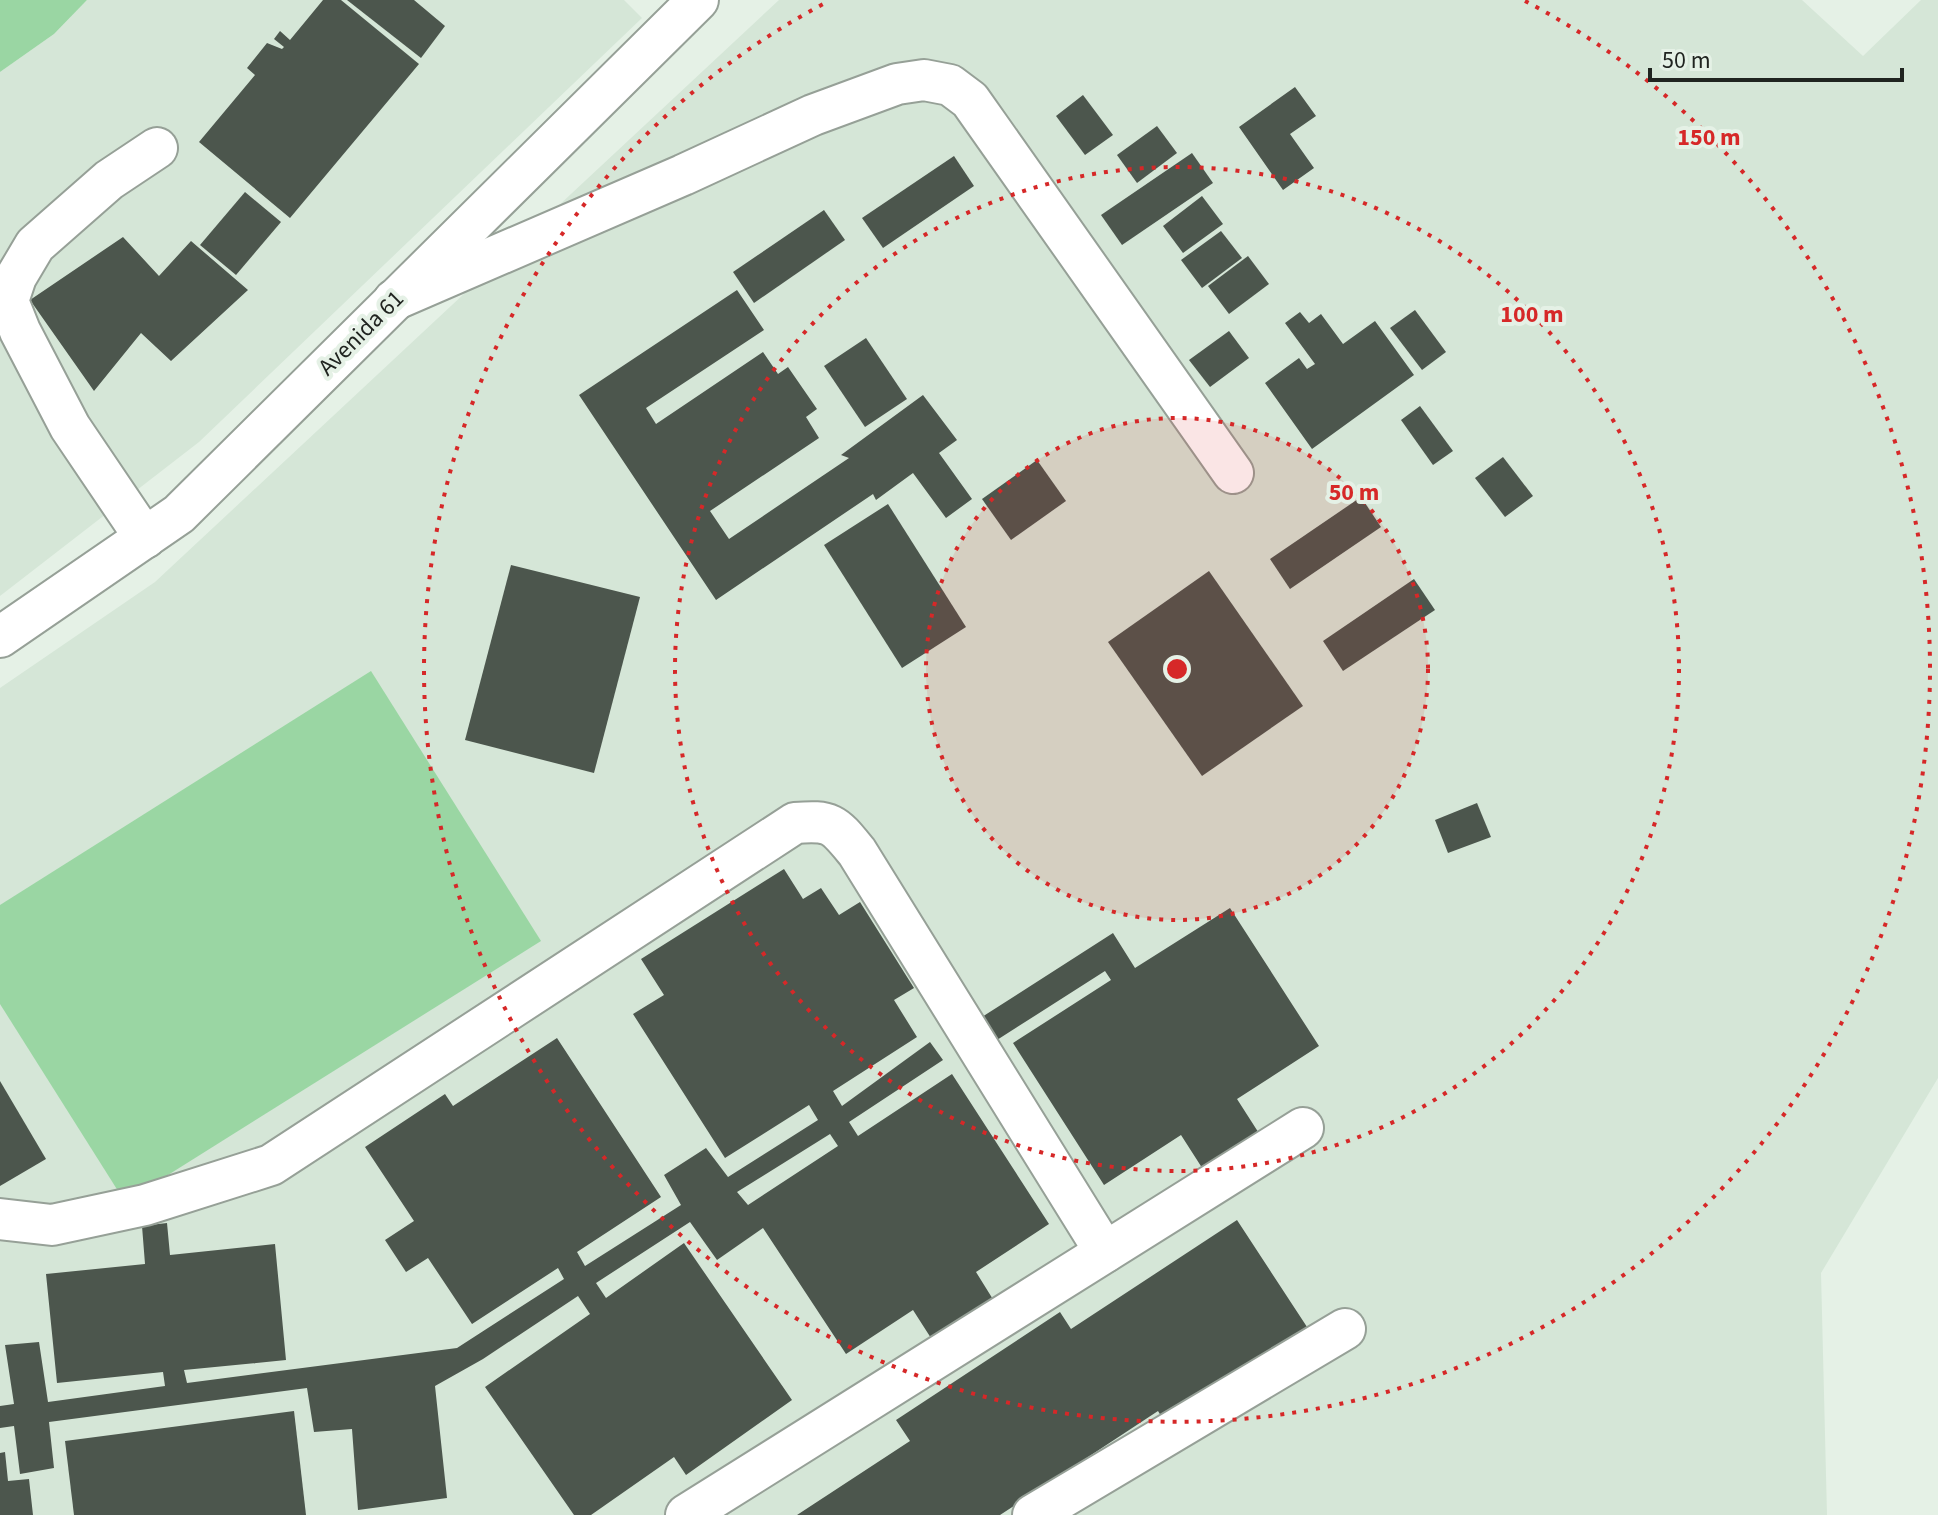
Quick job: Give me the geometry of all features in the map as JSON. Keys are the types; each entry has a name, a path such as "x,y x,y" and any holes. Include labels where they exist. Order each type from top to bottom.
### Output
{"street":[{"name":"Avenida 61","path":"0,637 179,514 698,0"},
{"path":"394,300 813,115 897,84 924,80 950,85 970,100 1233,473"},
{"path":"145,538 70,427 20,331 8,301 16,277 35,245 109,180 157,148"},
{"path":"0,1219 52,1225 145,1205 271,1165 795,823 821,821 840,830 857,852 1105,1252"},
{"path":"686,1515 1303,1128"},
{"path":"1033,1515 1345,1329"}],"shaded area":[{"path":"87,0 624,0 642,18 199,442 0,596 0,72 54,34"},
{"path":"779,0 1802,0 1863,56 1921,0 1938,0 1938,1078 1821,1273 1827,1515 0,1515 0,688 155,582"}],"green space":[{"path":"0,0 87,0 54,34 0,72"},
{"path":"371,671 541,941 125,1202 0,1004 0,905"}],"building":[{"path":"323,0 341,0 419,64 290,218 199,142 255,75 247,68 267,43 282,49 284,47 274,39 280,31 290,40"},
{"path":"347,0 414,0 445,26 421,58"},
{"path":"1295,87 1316,116 1290,134 1314,168 1283,190 1239,127"},
{"path":"1083,95 1113,135 1085,155 1056,116"},
{"path":"1157,126 1177,153 1137,183 1117,155"},
{"path":"1192,153 1213,183 1122,245 1101,215"},
{"path":"954,156 974,186 883,248 862,218"},
{"path":"245,192 281,222 236,275 200,245"},
{"path":"1202,196 1223,224 1183,253 1163,226"},
{"path":"824,210 845,240 754,303 733,272"},
{"path":"1221,231 1242,258 1202,288 1181,260"},
{"path":"123,237 159,276 191,241 248,290 171,361 141,333 94,391 30,300"},
{"path":"1248,256 1269,284 1229,314 1208,286"},
{"path":"737,290 764,330 646,408 656,424 763,352 778,374 788,367 817,409 806,417 819,438 710,511 729,539 849,458 841,455 923,395 957,440 939,453 972,499 946,518 913,473 876,500 873,494 716,600 579,395"},
{"path":"1415,310 1446,352 1422,370 1390,328"},
{"path":"1300,312 1309,323 1321,314 1343,344 1375,321 1414,375 1312,449 1265,383 1299,358 1307,369 1315,364 1285,323"},
{"path":"1229,331 1249,358 1210,387 1189,360"},
{"path":"866,338 907,399 865,427 824,366"},
{"path":"1420,406 1453,451 1433,465 1401,420"},
{"path":"1503,457 1533,496 1505,517 1475,478"},
{"path":"1037,460 1066,501 1011,540 982,499"},
{"path":"1361,497 1381,527 1290,589 1270,559"},
{"path":"888,504 966,627 902,668 824,545"},
{"path":"511,565 640,597 594,773 465,740"},
{"path":"1209,571 1303,706 1202,776 1108,642"},
{"path":"1414,579 1435,610 1343,671 1323,641"},
{"path":"1477,803 1491,837 1448,853 1435,820"},
{"path":"784,869 803,899 821,888 839,915 860,902 914,988 894,1000 917,1037 833,1091 842,1106 930,1042 943,1060 849,1122 858,1136 952,1074 1049,1224 976,1272 999,1309 938,1349 913,1310 846,1354 763,1228 717,1260 690,1222 596,1283 606,1298 684,1243 792,1400 686,1475 674,1457 591,1515 574,1515 485,1387 590,1314 578,1296 483,1359 435,1386 447,1498 358,1510 352,1429 314,1432 307,1388 49,1422 54,1468 20,1474 14,1426 0,1428 0,1406 14,1404 5,1345 39,1342 48,1402 165,1386 163,1372 57,1383 46,1274 145,1264 142,1226 167,1223 170,1255 275,1244 286,1360 184,1370 187,1383 457,1348 564,1279 558,1268 472,1324 428,1258 406,1272 385,1240 414,1221 365,1147 445,1094 453,1106 557,1038 661,1197 577,1252 585,1266 681,1205 664,1175 706,1148 728,1177 818,1120 809,1105 725,1158 633,1014 664,995 641,959","holes":["830,1134 838,1146 748,1205 737,1192"]},
{"path":"1230,908 1319,1046 1237,1099 1262,1138 1206,1174 1181,1135 1104,1185 1013,1043 1111,980 1105,971 986,1047 971,1024 1113,933 1135,968"},
{"path":"0,1081 46,1159 0,1186"},
{"path":"1237,1220 1309,1330 1166,1424 1158,1411 1000,1515 797,1515 910,1441 896,1420 1060,1312 1071,1329"},
{"path":"294,1411 306,1515 74,1515 65,1441"},
{"path":"5,1452 8,1481 29,1479 33,1515 0,1515 0,1453"}]}
